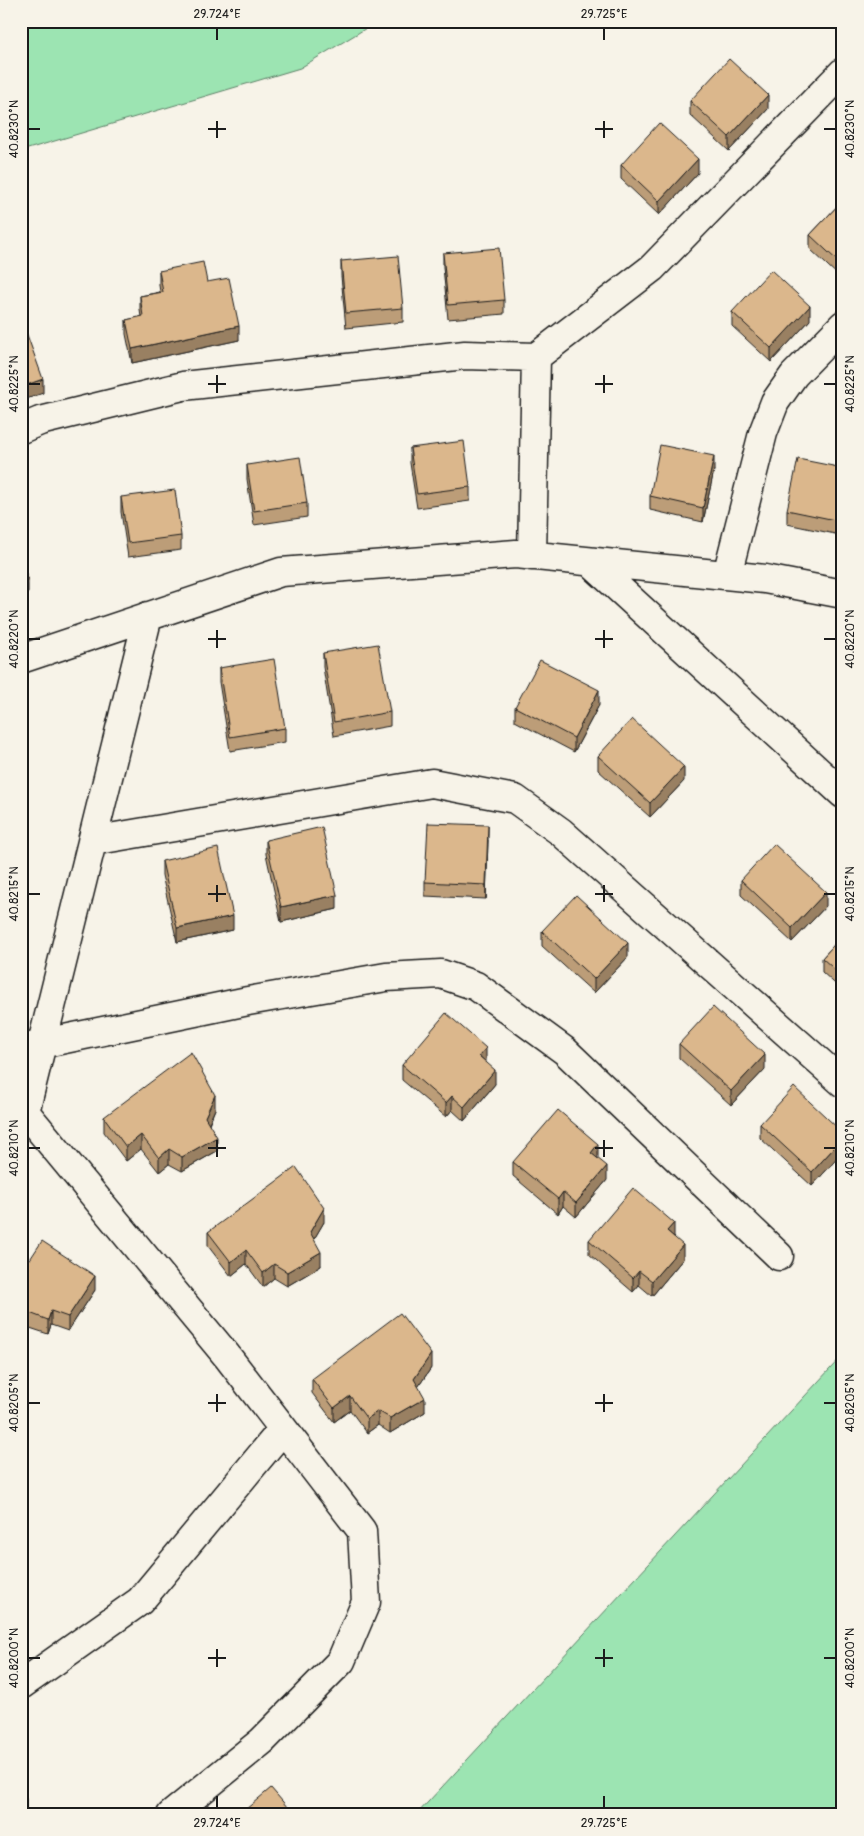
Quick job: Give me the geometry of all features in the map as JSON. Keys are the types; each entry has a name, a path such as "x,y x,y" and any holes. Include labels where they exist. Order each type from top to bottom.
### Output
{"street":[{"path":"21,429 40,421 183,386 465,355 536,357 652,268 843,72"},
{"path":"727,575 763,433 775,402 794,376 843,325"},
{"path":"532,556 536,357"},
{"path":"21,659 281,572 516,554 765,579 843,594"},
{"path":"590,562 843,794"},
{"path":"148,616 92,841 32,1047 23,1117 227,1356 362,1532 366,1602 341,1661 262,1741 171,1815"},
{"path":"92,841 432,782 515,799 561,832 843,1083"},
{"path":"32,1047 248,1001 386,977 441,974 476,986 565,1050 779,1256"},
{"path":"21,1685 140,1601 283,1429"}],"path":[{"path":"392,21 403,23 426,21"}],"green space":[{"path":"21,21 378,21 300,68 21,151"},
{"path":"843,1355 843,1815 416,1815"}],"building":[{"path":"729,59 768,95 729,137 690,101"},
{"path":"659,123 698,159 659,201 621,165"},
{"path":"843,200 843,266 810,235"},
{"path":"499,248 504,300 448,305 443,253"},
{"path":"398,256 403,308 346,313 341,261"},
{"path":"203,262 207,282 229,278 239,326 132,349 126,320 143,316 140,296 163,292 159,271"},
{"path":"771,270 810,306 771,348 732,312"},
{"path":"26,332 43,379 21,387 21,334"},
{"path":"464,441 470,487 417,494 410,448"},
{"path":"660,445 714,456 703,508 650,496"},
{"path":"300,457 307,503 254,511 247,465"},
{"path":"798,459 843,468 843,506 840,521 787,510"},
{"path":"175,490 181,536 128,543 121,497"},
{"path":"21,563 28,578 21,581"},
{"path":"378,644 390,712 334,722 323,653"},
{"path":"274,659 285,728 230,737 219,668"},
{"path":"540,660 599,690 574,738 515,707"},
{"path":"632,719 684,767 650,803 598,756"},
{"path":"428,823 488,825 486,885 425,882"},
{"path":"322,827 337,895 281,907 266,840"},
{"path":"774,844 826,892 792,928 741,880"},
{"path":"218,848 233,916 177,928 162,861"},
{"path":"576,895 628,943 594,979 542,931"},
{"path":"843,935 843,977 822,958"},
{"path":"713,1007 765,1055 731,1091 679,1044"},
{"path":"446,1013 486,1048 479,1056 495,1070 464,1107 452,1096 446,1103 402,1065"},
{"path":"191,1052 215,1095 205,1117 217,1137 182,1157 169,1149 159,1158 141,1135 126,1147 104,1117"},
{"path":"794,1087 843,1133 843,1138 812,1172 760,1124"},
{"path":"558,1110 598,1144 591,1153 607,1166 576,1203 563,1192 558,1199 513,1162"},
{"path":"296,1167 324,1208 310,1232 321,1252 287,1272 274,1264 263,1273 246,1250 231,1262 208,1232"},
{"path":"633,1188 674,1223 667,1231 683,1245 652,1281 639,1271 633,1278 589,1240"},
{"path":"42,1241 95,1276 68,1317 51,1311 48,1320 27,1312 21,1328 21,1273"},
{"path":"400,1313 431,1354 414,1379 425,1398 390,1418 378,1411 367,1419 350,1396 334,1408 312,1379"},
{"path":"271,1788 294,1815 239,1815"},
{"path":"21,1789 26,1799 21,1801"}]}
